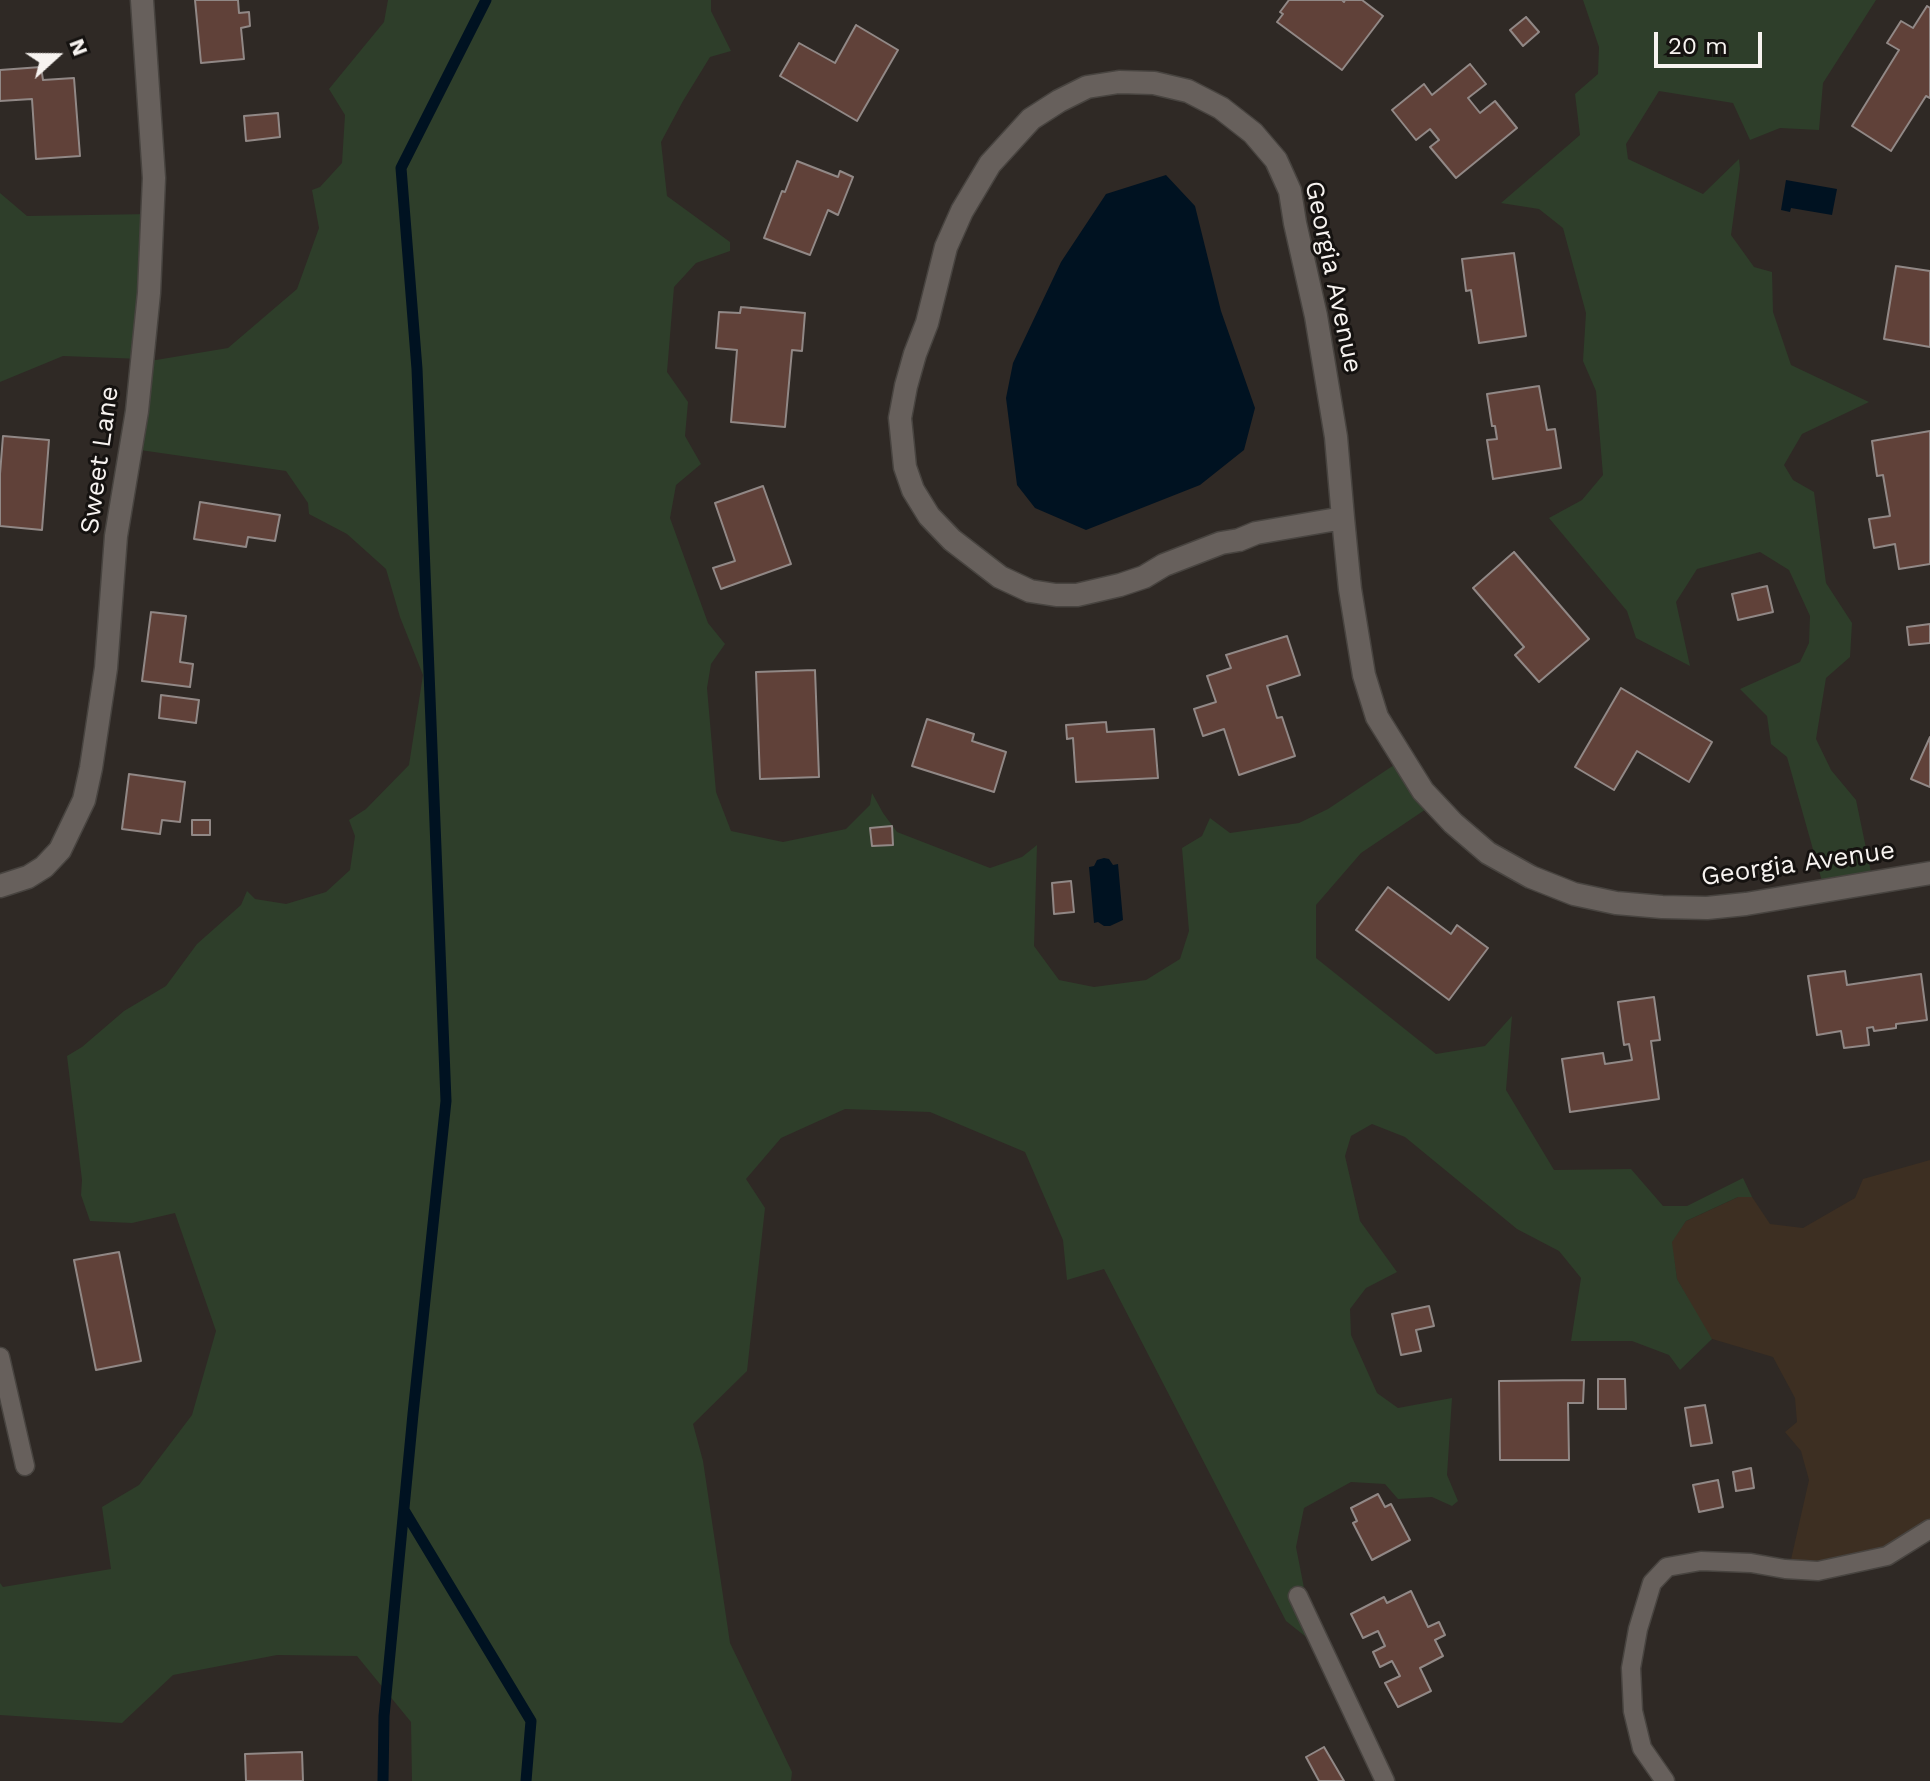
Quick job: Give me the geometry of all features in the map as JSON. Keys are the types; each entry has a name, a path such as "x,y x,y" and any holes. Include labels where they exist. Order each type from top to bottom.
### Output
{"street":[{"name":"Sweet Lane","path":"0,886 28,877 44,867 60,850 84,800 91,768 106,668 116,536 137,411 149,293 154,178 142,0"},
{"name":"Georgia Avenue","path":"1343,518 1256,533 1221,543 1120,585 1077,595 1056,595 1030,591 1000,577 952,540 929,516 913,490 905,467 900,418 906,386 927,323 946,247 962,211 990,164 1031,119 1087,87 1119,82 1154,83 1188,91 1221,108 1253,133 1276,160 1290,191 1316,316 1336,437 1350,589 1364,675 1377,717 1423,791 1453,823 1488,853 1531,877 1574,894 1616,903 1662,907 1707,908 1746,904 1930,873"}],"lane":[{"path":"0,1357 25,1466"},
{"path":"1665,1781 1642,1748 1633,1711 1631,1668 1638,1629 1652,1583 1667,1567 1701,1561 1818,1571 1887,1556 1930,1529"},
{"path":"1298,1596 1385,1781"}],"shaded area":[{"path":"1930,1160 1930,1528 1844,1565 1790,1564 1809,1480 1801,1451 1785,1432 1797,1422 1795,1398 1773,1357 1709,1338 1677,1279 1671,1242 1686,1221 1738,1197 1752,1197 1770,1224 1803,1228 1855,1198 1863,1179"}],"green space":[{"path":"388,0 711,0 711,11 731,51 710,57 661,142 667,196 730,242 730,251 696,263 674,287 667,372 688,402 685,436 701,464 676,485 670,518 708,623 725,644 711,664 707,688 716,792 731,831 783,842 846,829 870,805 872,793 897,832 990,868 1022,857 1037,845 1034,946 1059,980 1094,987 1146,980 1180,959 1189,931 1182,848 1202,836 1210,818 1230,833 1299,823 1328,809 1403,759 1435,803 1361,853 1316,905 1316,958 1436,1054 1485,1046 1512,1016 1506,1090 1554,1170 1631,1169 1663,1206 1687,1206 1743,1178 1752,1197 1738,1197 1686,1221 1672,1242 1677,1279 1712,1339 1680,1370 1669,1355 1632,1341 1571,1341 1581,1278 1559,1251 1517,1229 1405,1137 1372,1124 1351,1136 1345,1156 1360,1221 1397,1272 1366,1288 1350,1309 1351,1335 1377,1393 1398,1408 1452,1398 1447,1475 1458,1501 1452,1506 1432,1497 1398,1499 1385,1484 1351,1482 1304,1508 1296,1547 1315,1644 1286,1621 1104,1269 1067,1280 1063,1240 1025,1152 930,1112 845,1109 781,1138 746,1179 765,1208 747,1371 693,1424 703,1461 730,1643 792,1772 791,1781 412,1781 411,1722 357,1656 277,1655 173,1675 122,1723 0,1715 0,1583 3,1587 111,1569 102,1507 139,1485 192,1415 216,1331 175,1213 132,1223 90,1221 81,1195 82,1180 67,1056 124,1011 166,986 197,944 241,905 247,891 255,899 286,904 326,892 350,870 355,836 349,820 366,809 409,765 423,675 400,617 386,569 347,534 309,514 308,503 286,471 133,449 142,359 63,356 0,382 0,193 27,216 151,214 143,359 156,360 228,348 297,289 319,228 312,190 320,187 342,163 345,115 329,89 384,22"},
{"path":"1583,0 1876,0 1823,83 1819,130 1780,128 1750,140 1733,103 1659,91 1626,144 1628,159 1703,194 1739,159 1731,235 1754,267 1772,272 1773,312 1791,365 1869,402 1802,434 1784,465 1793,480 1814,492 1826,583 1852,623 1850,657 1826,678 1816,739 1831,770 1856,800 1872,877 1823,885 1787,757 1771,744 1767,716 1740,689 1800,662 1809,643 1810,616 1789,570 1760,552 1697,569 1676,602 1690,666 1636,638 1627,611 1549,518 1582,500 1603,475 1596,391 1583,361 1586,313 1563,228 1539,209 1501,203 1580,135 1575,94 1598,74 1599,47"}],"water":[{"path":"1166,175 1195,206 1221,311 1255,408 1244,450 1200,485 1086,530 1035,508 1017,485 1006,398 1013,363 1061,262 1106,194"},
{"path":"1786,180 1837,189 1832,215 1791,208 1790,212 1781,210"},
{"path":"1104,858 1113,865 1118,864 1123,920 1110,926 1094,923 1089,867"}],"building":[{"path":"195,0 238,0 239,13 249,12 250,26 241,28 244,59 201,63"},
{"path":"1289,0 1362,0 1383,16 1342,70 1277,22"},
{"path":"1927,6 1930,8 1930,98 1926,96 1891,151 1852,126 1899,50 1887,43 1901,21 1913,28"},
{"path":"1526,17 1539,32 1523,46 1510,30"},
{"path":"856,25 898,50 857,121 780,76 799,43 835,63"},
{"path":"1470,64 1486,84 1468,98 1480,113 1495,101 1517,128 1456,178 1430,147 1439,140 1430,129 1416,140 1392,110 1424,84 1432,95"},
{"path":"41,67 43,80 74,78 80,156 36,159 32,99 0,101 0,70"},
{"path":"278,113 280,137 246,141 244,116"},
{"path":"797,161 838,177 840,171 853,177 838,215 828,210 810,255 764,238"},
{"path":"1514,253 1526,336 1479,343 1471,290 1466,291 1462,259"},
{"path":"1896,266 1930,271 1930,347 1884,339"},
{"path":"741,307 805,313 802,351 792,350 785,427 731,422 737,350 716,348 719,312 740,313"},
{"path":"1539,386 1547,430 1555,429 1561,468 1493,479 1487,440 1497,439 1487,394"},
{"path":"1930,431 1930,564 1899,569 1895,544 1874,548 1869,519 1890,516 1883,475 1877,476 1872,441"},
{"path":"3,436 49,440 42,530 0,526"},
{"path":"763,486 791,564 721,589 713,568 735,561 715,503"},
{"path":"200,502 280,515 275,541 248,537 246,547 194,539"},
{"path":"1514,552 1589,639 1539,682 1515,655 1524,647 1473,588"},
{"path":"1767,586 1773,612 1738,620 1732,594"},
{"path":"151,612 186,616 180,662 193,664 190,687 142,681"},
{"path":"1930,624 1930,643 1909,645 1907,627"},
{"path":"1287,636 1300,675 1267,686 1277,718 1282,717 1295,756 1239,775 1224,729 1203,736 1194,709 1216,702 1207,676 1231,668 1226,655"},
{"path":"815,670 819,777 760,779 756,672"},
{"path":"1621,688 1712,742 1689,782 1637,751 1614,790 1575,767"},
{"path":"161,695 199,700 196,723 159,718"},
{"path":"927,719 974,734 972,741 1006,752 994,792 912,766"},
{"path":"1106,722 1107,732 1154,729 1158,778 1076,782 1073,738 1067,739 1066,725"},
{"path":"1930,737 1930,787 1911,779"},
{"path":"129,774 185,782 180,822 162,820 160,834 122,829"},
{"path":"192,820 210,820 210,835 192,835"},
{"path":"892,826 893,845 872,846 870,828"},
{"path":"1071,881 1074,912 1054,914 1052,883"},
{"path":"1388,887 1451,934 1457,925 1488,948 1449,1000 1356,930"},
{"path":"1845,971 1847,985 1921,974 1927,1020 1874,1031 1873,1027 1867,1028 1869,1045 1844,1048 1841,1031 1817,1035 1808,976"},
{"path":"1654,997 1660,1040 1651,1041 1659,1099 1570,1112 1562,1059 1603,1053 1605,1064 1632,1060 1629,1044 1624,1045 1618,1002"},
{"path":"119,1252 141,1361 96,1370 74,1260"},
{"path":"1429,1306 1434,1326 1416,1330 1421,1351 1401,1355 1392,1314"},
{"path":"1598,1379 1625,1379 1626,1409 1598,1409"},
{"path":"1584,1380 1583,1403 1568,1403 1569,1460 1500,1460 1499,1381"},
{"path":"1705,1405 1712,1443 1691,1446 1685,1408"},
{"path":"1751,1468 1754,1488 1736,1491 1733,1472"},
{"path":"1718,1480 1723,1507 1699,1512 1693,1485"},
{"path":"1378,1494 1385,1507 1391,1504 1410,1540 1372,1560 1353,1523 1357,1521 1351,1508"},
{"path":"1411,1591 1428,1627 1439,1622 1445,1635 1435,1640 1443,1656 1420,1668 1431,1691 1398,1707 1385,1683 1400,1676 1392,1661 1380,1667 1373,1652 1385,1646 1378,1631 1363,1638 1351,1614 1384,1597 1387,1603"},
{"path":"1324,1747 1344,1781 1319,1781 1306,1757"},
{"path":"302,1752 303,1781 246,1781 245,1754"}],"waterway":[{"path":"383,1781 384,1716 446,1101 417,369 401,168 486,0"},
{"path":"404,1510 531,1721 526,1781"}]}
